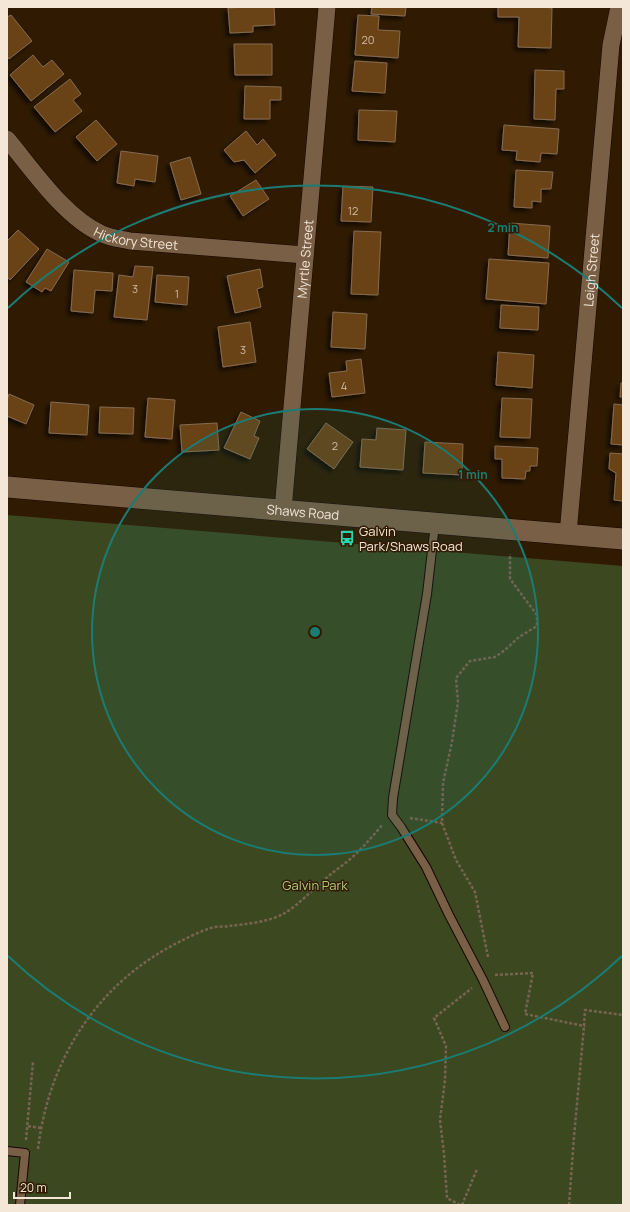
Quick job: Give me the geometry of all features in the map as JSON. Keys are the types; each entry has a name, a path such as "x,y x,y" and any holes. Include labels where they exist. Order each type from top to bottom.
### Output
{"street":[{"name":"Myrtle Street","path":"283,510 327,7"},
{"name":"Leigh Street","path":"568,534 611,45 619,7"},
{"name":"Hickory Street","path":"7,139 63,206 82,223 103,235 130,241 305,255"},
{"name":"Shaws Road","path":"7,487 623,539"}],"lane":[{"path":"436,523 427,594 393,798 392,815 426,867 505,1027"},
{"path":"7,1151 25,1153 20,1205"}],"path":[{"path":"491,975 475,892 456,860 442,823 443,783 452,742 458,702 456,678 470,661 495,657 519,637 537,626 537,615 510,579 510,554"},
{"path":"38,1155 41,1128 51,1087 69,1049 88,1016 114,988 140,965 163,950 209,928 264,920 284,913 349,861 392,815 442,823"},
{"path":"477,1169 461,1205 447,1198 440,1120 445,1080 446,1046 434,1018 491,975 533,973 526,1014 584,1026"},
{"path":"569,1205 585,1010 623,1014"},
{"path":"25,1153 33,1062"},
{"path":"28,1126 41,1128"}],"green space":[{"name":"Galvin Park","path":"7,515 623,566 623,1205 7,1205"}],"building":[{"path":"274,7 275,25 253,26 253,32 230,33 228,8"},
{"path":"372,7 406,7 405,16 371,14"},
{"path":"498,7 552,8 551,48 518,47 519,17 498,17"},
{"path":"11,15 32,41 9,59 7,56 7,17"},
{"path":"358,15 379,16 378,30 400,31 398,58 355,55"},
{"path":"234,44 272,44 272,75 235,75"},
{"path":"33,55 43,67 52,60 64,74 31,101 10,75"},
{"path":"355,61 387,63 385,93 352,91"},
{"path":"535,70 564,71 564,89 556,89 555,120 534,119"},
{"path":"70,79 81,94 73,100 82,111 55,132 34,107"},
{"path":"245,86 281,87 281,100 270,100 270,119 244,119"},
{"path":"359,110 397,111 395,142 358,140"},
{"path":"96,120 117,144 97,161 76,137"},
{"path":"504,125 559,129 557,154 541,153 540,162 516,160 517,151 502,150"},
{"path":"246,131 257,145 263,139 276,155 255,173 244,160 234,162 224,150"},
{"path":"121,151 158,156 155,182 135,179 134,186 117,183"},
{"path":"190,157 201,194 181,200 170,163"},
{"path":"516,170 553,172 551,189 541,189 541,202 532,201 532,208 514,207"},
{"path":"256,180 269,199 243,216 230,196"},
{"path":"343,186 373,187 371,222 341,221"},
{"path":"510,223 550,226 548,258 508,255"},
{"path":"18,230 39,249 10,280 7,277 7,240"},
{"path":"354,231 381,232 378,295 351,294"},
{"path":"47,249 69,262 51,291 45,288 42,292 26,282"},
{"path":"489,259 549,263 546,304 486,299"},
{"path":"135,266 153,267 147,320 114,317 119,275 133,277"},
{"path":"260,269 263,287 257,289 261,307 235,313 227,276"},
{"path":"74,270 113,273 112,291 95,290 93,313 71,311"},
{"path":"157,275 189,277 187,305 155,302"},
{"path":"501,305 539,307 538,330 500,328"},
{"path":"333,312 367,314 365,349 331,347"},
{"path":"250,322 256,362 223,367 218,327"},
{"path":"498,352 534,355 532,388 496,385"},
{"path":"361,359 365,393 332,397 329,373 347,371 346,361"},
{"path":"621,383 623,383 623,397 620,397"},
{"path":"9,394 34,405 26,424 7,416 7,400"},
{"path":"148,398 175,400 172,439 145,437"},
{"path":"502,398 532,399 530,438 500,437"},
{"path":"51,402 89,405 87,435 49,433"},
{"path":"614,404 623,405 623,445 611,444"},
{"path":"100,407 134,408 133,434 99,433"},
{"path":"241,412 260,421 254,436 259,438 250,459 224,448"},
{"path":"217,423 219,450 182,452 180,425"},
{"path":"326,423 353,442 334,469 307,449"},
{"path":"377,428 406,430 403,470 360,467 362,439 376,440"},
{"path":"425,442 463,444 462,475 423,473"},
{"path":"495,446 538,448 537,466 530,466 530,471 526,471 525,479 502,478 502,459 495,459"},
{"path":"610,453 623,454 623,501 614,500 616,473 609,469"}],"place":[{"name":"Galvin Park/Shaws Road","path":"347,538"}]}
